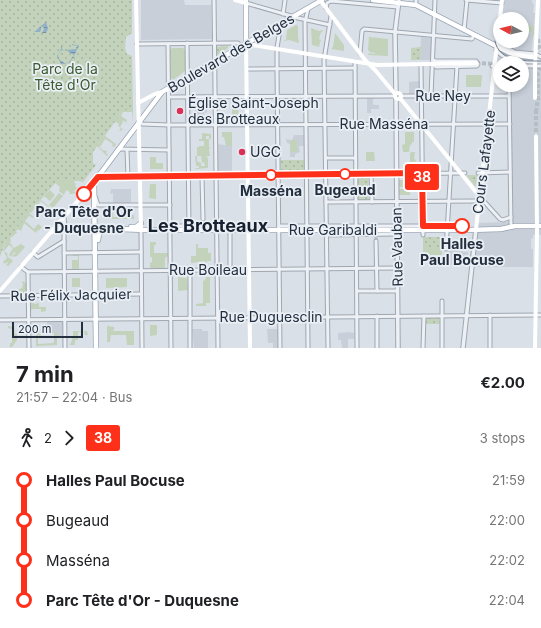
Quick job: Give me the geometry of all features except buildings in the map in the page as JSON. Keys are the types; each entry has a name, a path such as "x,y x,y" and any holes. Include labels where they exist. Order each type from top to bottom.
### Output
{"main road":[{"path":"136,0 141,230"},
{"path":"235,0 246,1 244,46 247,69 250,348"},
{"path":"321,0 331,16 360,53 369,64 394,88 397,96 462,173 480,199"},
{"name":"Boulevard des Belges","path":"138,102 155,94 169,90 187,77 244,46 308,9 313,3 321,0"},
{"path":"373,0 414,3 493,46"},
{"path":"535,98 534,60 538,0"},
{"name":"Cours Lafayette","path":"501,12 502,2"},
{"path":"537,6 538,39"},
{"path":"244,46 277,48 369,64 421,65 433,62 476,63"},
{"path":"496,48 534,60"},
{"name":"Cours Lafayette","path":"496,48 496,56"},
{"name":"Cours Lafayette","path":"476,229 480,199 481,172 493,88"},
{"name":"Boulevard des Belges","path":"0,291 94,182 162,92"},
{"path":"535,348 536,255 539,226 536,136"},
{"path":"94,182 97,271 97,348"},
{"name":"Rue Garibaldi","path":"126,229 136,227 141,222"},
{"name":"Rue Garibaldi","path":"50,233 60,229 95,228 141,230 170,228 217,228 248,230 307,228 326,230 356,230 423,227 448,229 501,229 511,227 539,226"},
{"path":"96,253 98,235 108,229"}],"street":[{"path":"214,0 218,348"},
{"path":"283,14 285,0"},
{"path":"431,96 435,0"},
{"path":"461,29 467,0 502,2"},
{"path":"246,1 283,14 330,25"},
{"path":"328,11 326,5 331,1 398,3 395,32 394,88"},
{"path":"308,9 305,20 308,348"},
{"path":"328,348 324,68 331,16"},
{"path":"278,26 280,30 277,48 280,348"},
{"path":"360,53 362,31 366,29 472,39 474,35"},
{"path":"187,43 189,228 203,225 217,228"},
{"path":"137,44 238,43 244,46"},
{"path":"168,44 172,348"},
{"path":"529,62 541,56"},
{"path":"534,60 541,66"},
{"path":"355,62 354,96 357,348"},
{"path":"433,62 478,62 477,66 436,67 433,62"},
{"path":"421,65 423,235"},
{"path":"446,249 457,66"},
{"path":"247,69 355,68"},
{"path":"509,92 511,227"},
{"name":"Rue Vauban","path":"397,96 396,202 398,348"},
{"name":"Rue Ney","path":"169,97 509,96"},
{"name":"Rue Masséna","path":"139,121 142,124 169,125 510,124"},
{"path":"118,150 170,150"},
{"path":"127,150 128,177"},
{"path":"445,154 452,152"},
{"path":"326,158 355,158"},
{"path":"481,172 510,172"},
{"path":"98,177 462,173"},
{"path":"371,174 372,202"},
{"path":"202,176 203,219"},
{"path":"94,195 98,205 170,205"},
{"path":"326,202 448,202 480,199 503,220 510,217"},
{"path":"64,217 65,227 67,229 64,234 65,348"},
{"name":"Rue Garibaldi","path":"356,230 376,236 397,229"},
{"name":"Cours Lafayette","path":"463,348 476,229"},
{"path":"141,230 142,348"},
{"path":"230,230 230,270"},
{"path":"33,253 38,257 64,241"},
{"path":"376,241 377,291"},
{"path":"64,253 141,252"},
{"path":"536,255 541,260"},
{"path":"21,267 28,272 29,348"},
{"name":"Rue Boileau","path":"28,272 398,268"},
{"path":"190,270 190,348"},
{"path":"536,290 541,290"},
{"path":"357,291 398,291"},
{"name":"Rue Félix Jacquier","path":"0,296 142,294"},
{"path":"442,301 442,348"},
{"name":"Rue Duguesclin","path":"0,320 541,315"},
{"path":"377,316 377,348"},
{"path":"423,348 424,316"},
{"path":"490,316 490,348"}],"shaded area":[{"path":"141,0 184,0 185,5 211,5 212,39 141,40"},
{"path":"504,0 532,0 532,3 534,4 533,13 535,13 532,50 533,64 541,64 541,235 533,235 533,238 531,239 531,249 533,249 533,267 470,267 475,223 509,222 511,217 510,92 529,92 529,56 497,56 498,48 529,48 529,12 503,12"},
{"path":"421,37 432,38 431,59 429,60 420,60"},
{"path":"419,81 419,93 409,94 409,82"},
{"path":"367,98 373,98 373,104 379,105 379,109 371,109 371,113 367,113"},
{"path":"195,105 207,105 207,112 204,113 204,120 195,120"},
{"path":"294,135 304,135 304,146 300,146 300,152 295,154 295,157 290,157 290,144 287,143 286,139 292,140"},
{"path":"218,144 232,146 232,173 218,173"},
{"path":"111,189 131,189 131,203 113,203 113,193 110,194"},
{"path":"448,242 459,242 459,251 468,252 467,265 447,265"},
{"path":"47,322 63,322 63,338 57,338 57,332 47,332"},
{"path":"192,329 202,329 202,331 208,331 208,348 194,348"},
{"path":"267,329 278,329 278,348 273,348 273,343 268,343"},
{"path":"338,333 354,333 354,339 348,339 348,348 342,348 341,340 338,340"}],"green space":[{"name":"Parc de la Tête d'Or","path":"0,0 132,0 132,33 126,37 125,48 127,54 132,56 133,110 123,110 93,152 93,163 96,165 83,182 80,180 58,180 6,240 0,257"},
{"path":"296,25 298,26 299,43 289,40 284,41 286,40 287,30"},
{"path":"529,25 534,26 534,35 532,37 532,32 529,32"},
{"path":"311,28 319,31 323,30 319,39 321,40 320,47 312,45"},
{"path":"335,33 344,45 344,51 331,49 333,47"},
{"path":"369,36 388,39 388,56 368,55 369,53 375,54 368,50"},
{"path":"228,46 228,48 217,55 216,47"},
{"path":"421,47 420,60 411,60 411,48"},
{"path":"172,48 183,48 185,50 185,71 173,80 171,78 170,50"},
{"path":"466,75 482,75 481,87 466,87"},
{"path":"239,104 239,117 232,117 232,105"},
{"path":"123,110 133,110 133,122 132,112 123,112 121,116 127,120 126,122 130,125 122,120 123,122 120,127 126,131 122,129 119,131 121,128 118,126 119,124 116,122 114,123 105,136 116,144 114,147 112,146 113,144 105,139 99,147 107,152 107,156 97,146"},
{"path":"222,132 232,132 232,146 226,146 224,137 222,137"},
{"path":"405,132 414,132 414,142 410,145 409,152 403,152 402,145 405,144"},
{"path":"202,133 211,134 211,139 209,139 210,156 206,156 208,158 208,168 196,169 195,168 199,168 199,166 196,166 195,156 197,156 197,147 204,146 204,141 199,141 199,139 202,139","holes":["197,156 201,156 202,163 204,162 205,166 201,166 201,163 197,161"]},
{"path":"297,140 296,148 298,149 298,152 290,152 290,149 294,148 290,148 290,141"},
{"path":"366,152 374,152 375,161 366,161"},
{"path":"411,152 415,152 414,159 416,160 414,166 410,166"},
{"path":"150,157 156,157 156,163 163,163 163,169 150,169"},
{"path":"280,160 304,160 304,171 283,173 281,170"},
{"path":"466,175 477,175 476,186 475,186"},
{"path":"368,176 369,200 358,200 358,177"},
{"path":"58,180 80,180 84,184 80,181 74,182 77,188 74,191 78,195 77,196 74,193 69,194 70,192 66,190 64,195 59,191 60,187 55,183"},
{"path":"398,180 417,180 415,184 410,184 410,195 399,195 399,189 405,189 406,187 399,187"},
{"path":"150,184 156,184 156,199 149,198"},
{"path":"50,190 55,195 50,201 44,196"},
{"path":"59,193 63,196 53,208 49,205"},
{"path":"41,200 60,216 55,212 51,217 45,211 48,207 41,201 31,213 30,212"},
{"path":"105,212 113,213 113,217 127,217 128,215 134,215 134,219 106,219"},
{"path":"29,213 34,217 29,216 25,221 34,229 38,224 42,227 38,231 37,230 36,233 24,223 21,231 18,229 16,231 17,233 10,238 10,243 14,248 21,244 25,247 17,256 13,257 16,253 14,252 11,257 9,255 13,248 9,245 4,251 8,254 7,256 18,265 13,261 8,266 6,265 8,263 7,262 5,264 3,262 7,258 3,250 6,240"},
{"path":"423,237 442,237 442,248 423,248"},
{"path":"150,242 156,242 156,245 154,245 154,253 168,253 168,256 165,258 165,268 150,268 152,257 150,257"},
{"path":"196,244 198,244 198,248 208,248 208,253 211,253 211,261 207,261 207,263 204,261 191,263 191,256 196,256"},
{"path":"423,248 442,248 442,255 423,255"},
{"path":"73,255 79,255 79,269 72,269 72,260 78,260 78,256"},
{"path":"178,277 187,278 188,290 178,291"},
{"path":"206,277 210,277 210,303 206,303 206,306 196,306 196,304 203,303 203,281"},
{"path":"72,278 80,278 80,287 72,287"},
{"path":"106,278 127,278 127,287 106,288"},
{"path":"22,281 26,283 26,294 14,294 16,289 22,288"},
{"path":"31,302 35,304 39,303 39,307 46,307 46,311 41,312 41,309 32,309 31,311"},
{"path":"427,318 438,318 440,324 425,324 425,320"},
{"path":"150,325 157,325 157,335 150,336"},
{"path":"8,326 14,327 15,334 17,334 17,340 12,347 10,347 10,343 12,343 12,329 8,328"},
{"path":"107,326 114,327 114,330 112,331 134,331 134,345 127,345 126,335 111,335 110,342 107,342"},
{"path":"36,328 39,328 39,334 41,335 40,339 38,335 38,344 54,343 54,333 47,332 57,332 57,345 36,347"},
{"path":"73,331 84,331 78,332 78,340 75,340 75,345 70,345 73,337"},
{"path":"84,331 87,331 88,335 85,335"}],"water":[{"path":"46,22 48,29 46,33 42,33 44,29 43,26 41,27 40,32 34,32"},
{"path":"72,44 79,46 71,61 68,63 61,64 57,56 58,54 61,61 67,63 74,55 66,50 76,49 77,46"}],"tunnel":[{"path":"538,39 541,51"},
{"path":"476,63 493,64"},
{"path":"536,112 538,98 538,73 541,67"},
{"path":"536,110 536,136"}],"tram line":[{"path":"497,48 501,53 513,59 541,61"}],"bus line":[{"name":"38","path":"84,194 98,177 422,173 423,226 462,226"}],"place":[{"name":"Église Saint-Joseph des Brotteaux","path":"180,111"},
{"name":"UGC","path":"242,152"},
{"name":"Bugeaud","path":"345,174"},
{"name":"Masséna","path":"271,175"},
{"name":"Parc Tête d'Or - Duquesne","path":"84,194"},
{"name":"Halles Paul Bocuse","path":"462,226"}],"district":[{"name":"Les Brotteaux","path":"208,226"}]}
